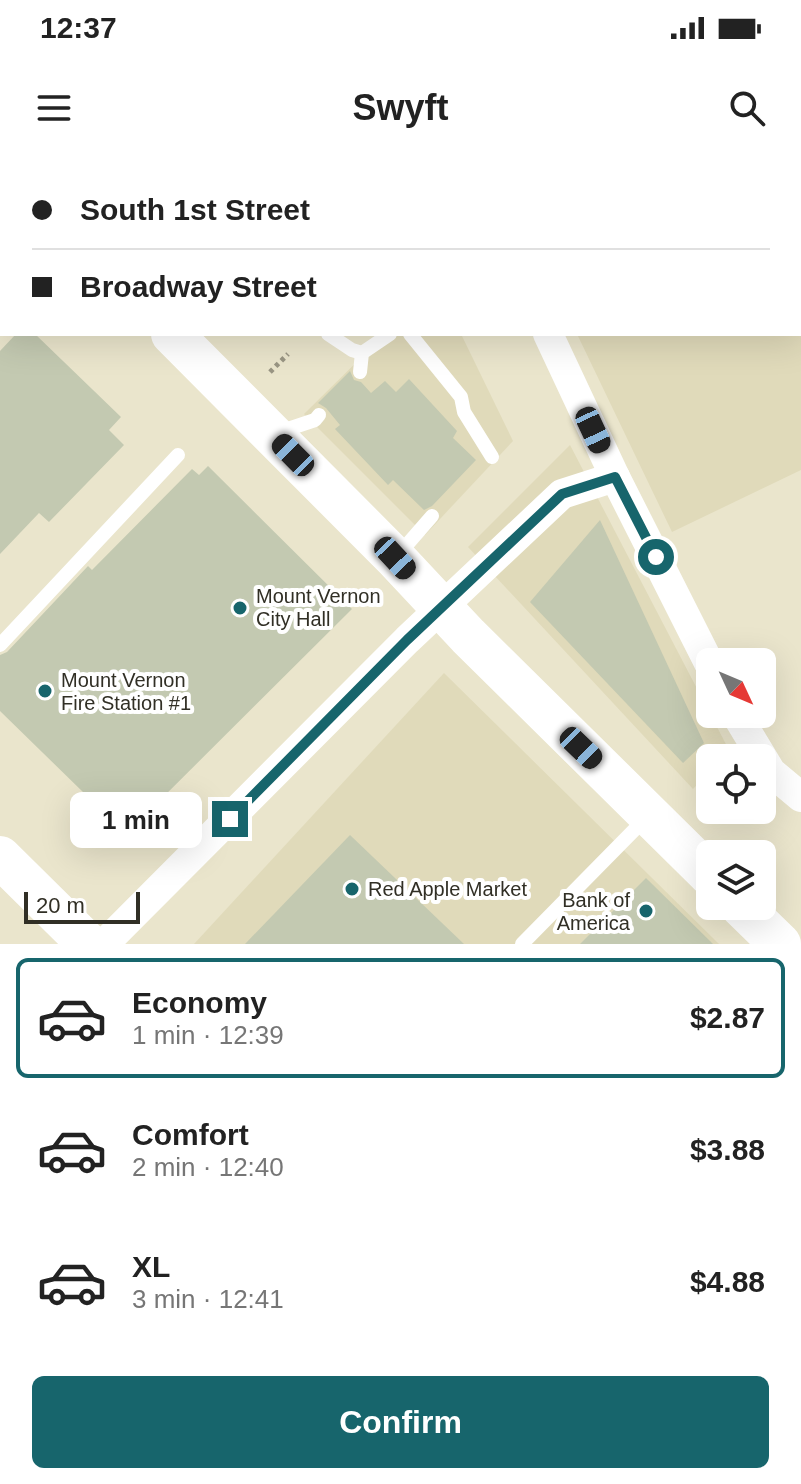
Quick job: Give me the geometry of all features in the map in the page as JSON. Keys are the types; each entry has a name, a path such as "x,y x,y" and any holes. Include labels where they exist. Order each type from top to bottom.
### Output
{"street":[{"path":"174,336 696,861"},
{"path":"549,336 615,477 701,648"},
{"path":"104,944 441,607 562,494 615,477"},
{"path":"744,728 771,772 801,797"},
{"path":"0,857 88,944"},
{"path":"755,920 780,944"}],"lane":[{"path":"331,336 362,353"},
{"path":"360,372 362,353 387,336"},
{"path":"412,336 461,397 464,412 492,457"},
{"path":"272,435 315,420 319,415"},
{"path":"0,645 178,455"},
{"path":"395,558 432,516"},
{"path":"522,944 649,814"}],"path":[{"path":"270,372 288,354"}],"shaded area":[{"path":"383,336 462,336 513,441 425,535 304,414"},
{"path":"578,336 801,336 801,470 672,532"},
{"path":"570,445 696,687 696,728 718,728 726,744 696,744 696,786 693,789 468,547"},
{"path":"444,673 719,944 194,944"}],"building":[{"path":"14,336 37,336 121,417 109,430 124,445 49,522 39,513 0,554 0,351"},
{"path":"350,371 354,380 361,382 371,393 385,381 396,392 409,379 457,431 453,438 476,460 432,506 424,510 393,480 388,485 335,429 340,425 318,403"},
{"path":"208,466 352,609 126,834 0,711 0,655 7,652 88,566 92,570 192,469 199,475"},
{"path":"600,520 704,743 696,744 696,751 683,763 530,602"},
{"name":"Red Apple Market","path":"350,835 464,944 245,944"},
{"name":"Bank of America","path":"646,878 713,944 580,944"}],"place":[{"name":"Mount Vernon City Hall","path":"240,608"},
{"name":"Mount Vernon Fire Station #1","path":"45,691"},
{"name":"Red Apple Market","path":"352,889"},
{"name":"Bank of America","path":"646,911"}],"route":[{"path":"230,819 407,640 562,494 615,477 656,557"}]}
